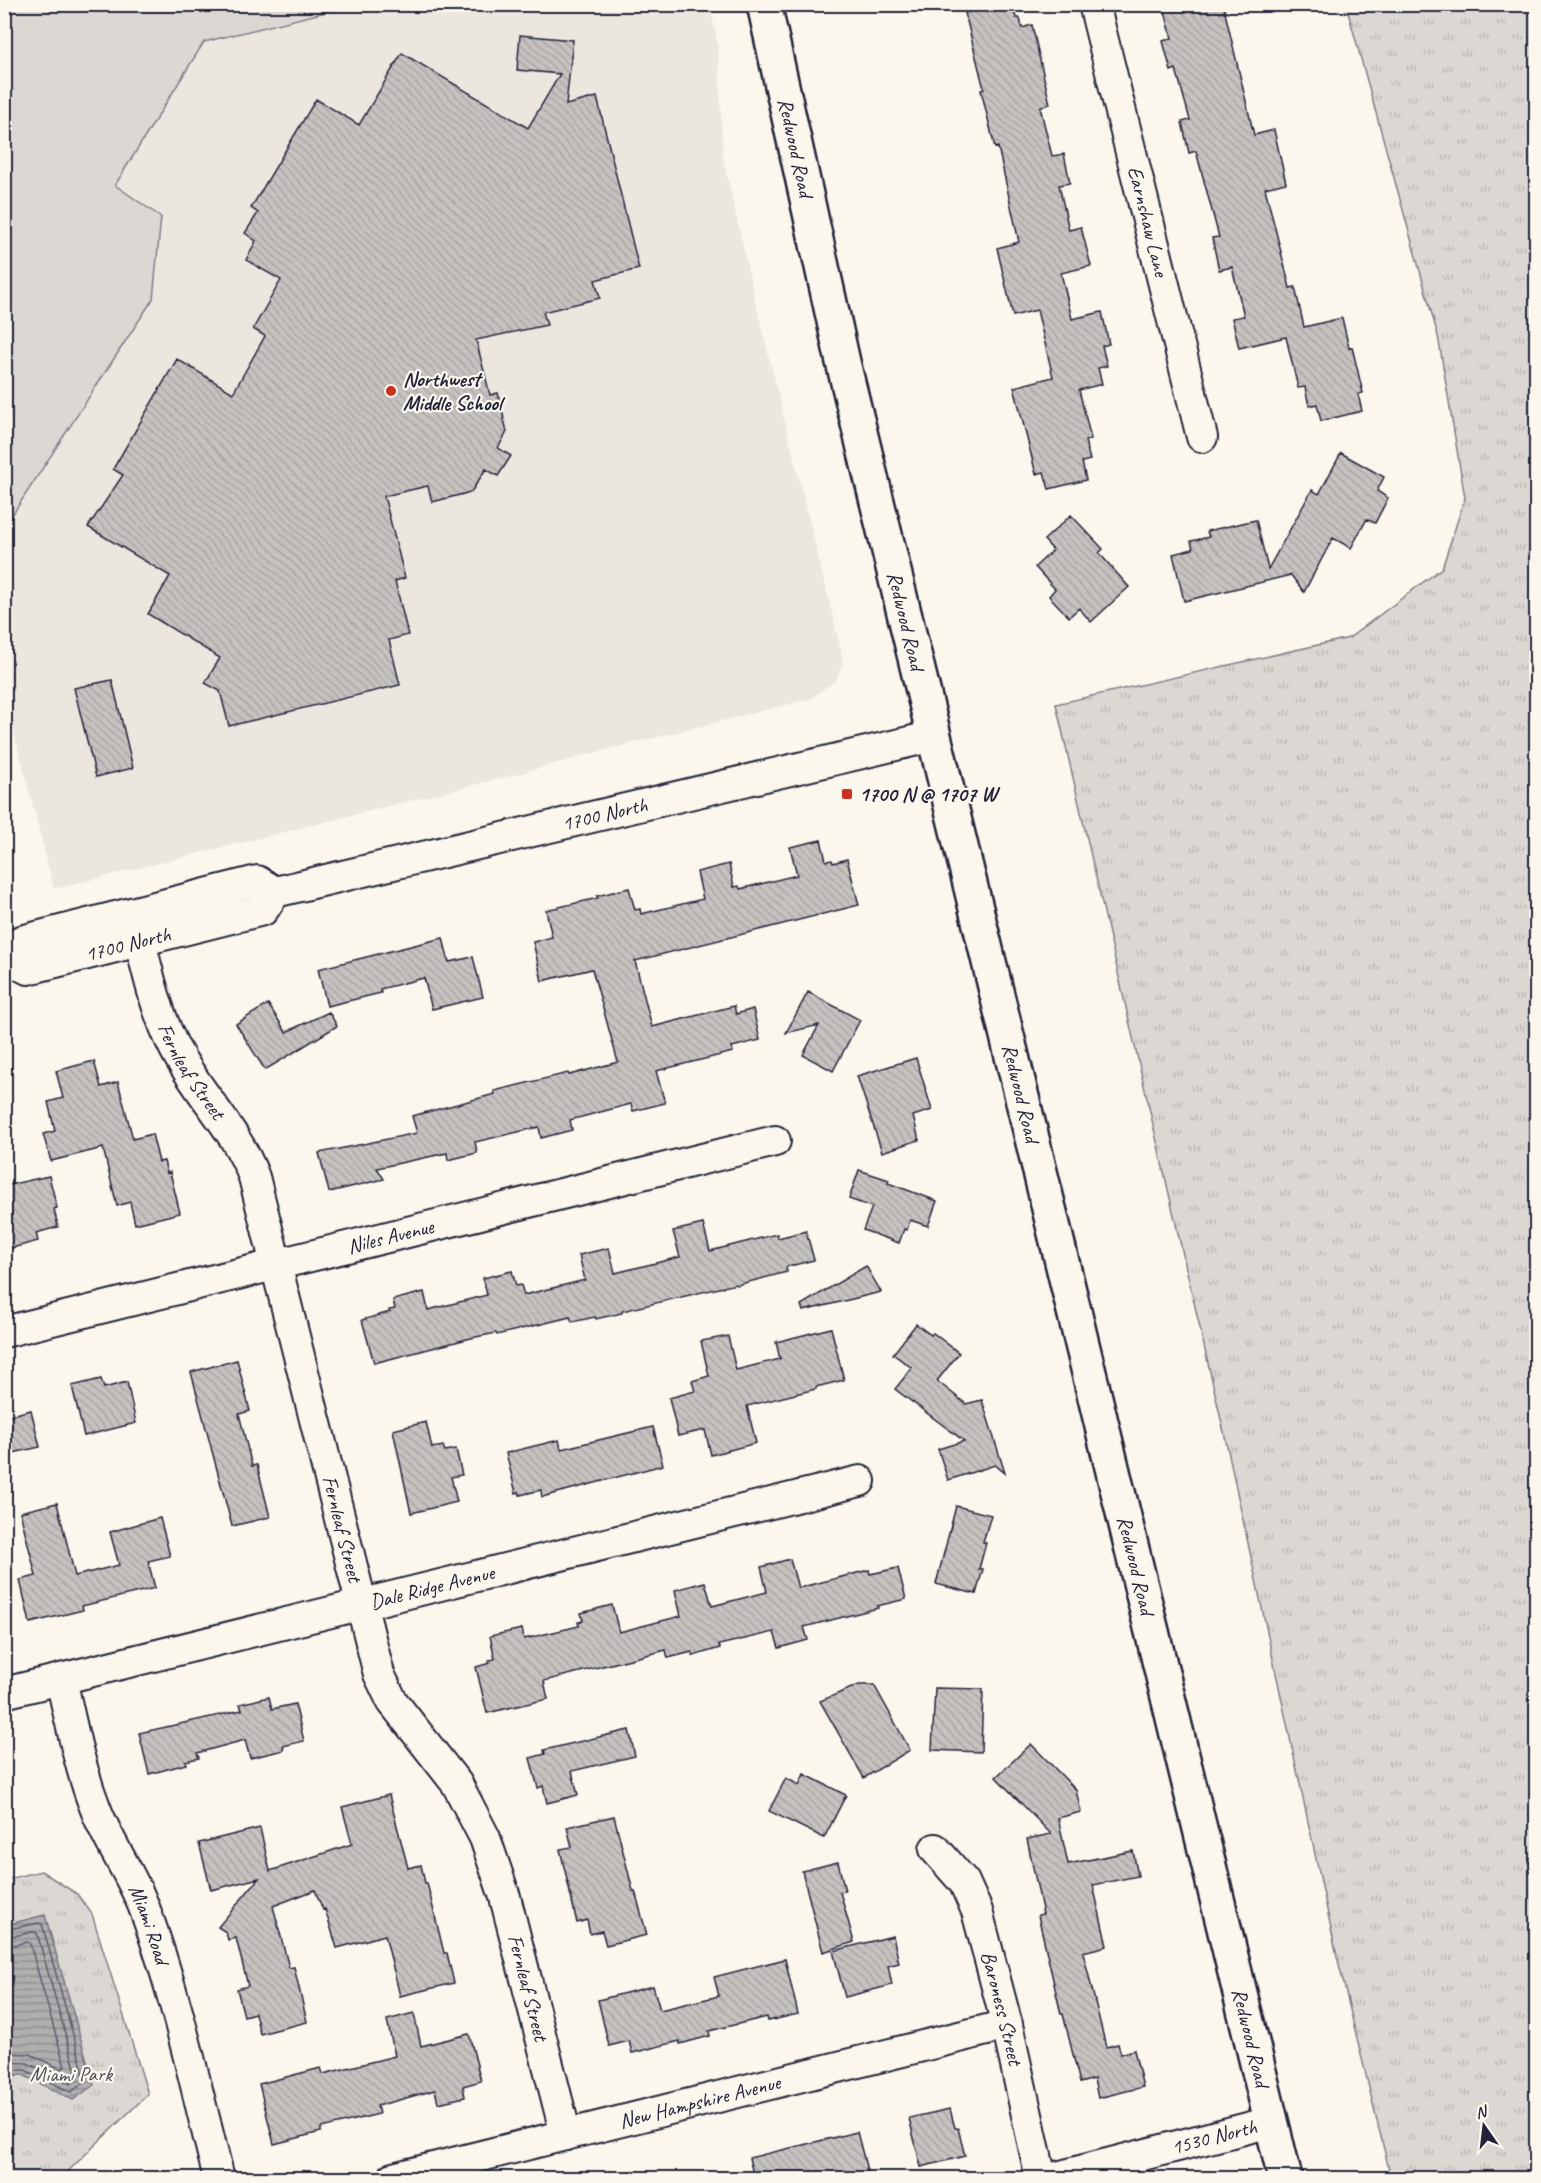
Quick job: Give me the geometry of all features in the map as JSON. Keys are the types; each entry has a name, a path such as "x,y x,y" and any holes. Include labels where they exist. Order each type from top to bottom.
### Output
{"main road":[{"name":"Redwood Road","path":"764,4 843,362 1285,2178"}],"street":[{"name":"Earnshaw Lane","path":"1094,4 1202,437"},
{"name":"1700 North","path":"275,892 257,881 21,941 6,959 28,969 263,910 275,892 934,736"},
{"name":"Fernleaf Street","path":"133,913 156,1001 174,1047 188,1071 238,1141 247,1158 277,1264 379,1674 401,1714 457,1784 472,1810 492,1857 505,1897 566,2135"},
{"name":"Niles Avenue","path":"4,1332 775,1141"},
{"name":"Dale Ridge Avenue","path":"4,1693 860,1481"},
{"name":"Miami Road","path":"61,1679 86,1783 95,1808 133,1882 156,1942 219,2178"},
{"name":"Baroness Street","path":"935,1849 964,1882 972,1896 1007,2025 1041,2178"},
{"name":"New Hampshire Avenue","path":"393,2178 1007,2025"},
{"name":"1530 North","path":"1053,2178 1271,2122"}],"shaded area":[{"name":"Northwest Middle School","path":"4,5 710,5 718,46 723,157 757,309 843,662 836,680 810,699 54,889 4,693"}],"green space":[{"path":"5,4 333,4 334,10 204,42 115,185 161,217 153,299 5,526"},
{"path":"1346,5 1536,5 1536,2178 1391,2178 1337,1956 1226,1441 1056,704 1349,638 1442,568 1465,498 1438,336"},
{"name":"Miami Park","path":"41,1871 77,1894 92,1914 148,2094 61,2178 5,2178 4,1880"}],"water":[{"path":"45,1915 94,2085 73,2100 23,2075 5,2076 5,1925"}],"building":[{"path":"998,4 1013,4 1016,18 1020,18 1022,28 1032,25 1050,104 1040,107 1052,156 1064,154 1070,183 1059,185 1069,230 1081,227 1091,266 1061,273 1072,319 1102,312 1109,344 1102,346 1107,366 1098,368 1102,384 1079,390 1091,439 1085,441 1090,460 1082,462 1086,480 1049,489 1044,472 1036,474 1014,387 1053,377 1037,310 1013,316 997,248 1019,242 998,147 995,148 981,90 984,89 965,13"},
{"path":"1163,4 1223,4 1254,135 1274,130 1286,183 1265,188 1290,288 1295,287 1304,327 1342,318 1349,348 1352,347 1363,393 1358,394 1362,411 1321,421 1317,404 1309,406 1305,387 1298,388 1286,337 1239,348 1232,318 1244,316 1232,267 1219,270 1212,238 1219,237 1196,151 1189,153 1182,122 1190,120 1176,69 1171,71 1163,41 1172,38"},
{"path":"520,35 573,40 566,105 597,97 639,269 595,280 600,298 543,312 547,325 476,340 490,395 498,393 507,432 498,448 511,456 498,476 486,469 471,492 432,502 428,486 384,496 405,578 395,581 408,635 389,640 400,685 229,726 220,691 205,683 220,658 148,614 170,576 88,527 123,475 113,469 177,359 233,393 265,336 253,329 281,280 246,260 256,241 245,233 258,213 251,208 316,99 359,125 402,53 528,128 560,74 517,70"},
{"path":"1341,453 1384,477 1377,491 1388,498 1375,523 1367,519 1351,548 1333,538 1304,592 1291,575 1184,601 1173,554 1193,549 1191,541 1209,537 1207,531 1256,520 1268,569 1312,490 1319,494"},
{"path":"1071,515 1103,549 1099,553 1129,587 1091,622 1079,608 1069,617 1049,596 1055,589 1035,567 1053,550 1044,540"},
{"path":"112,680 133,768 96,777 74,688"},
{"path":"821,840 826,861 832,860 833,863 847,859 859,905 635,961 652,1027 734,1006 736,1014 753,1009 760,1040 732,1047 733,1052 656,1071 665,1103 633,1111 631,1104 570,1120 572,1130 541,1138 539,1127 475,1142 477,1153 448,1160 447,1153 377,1168 384,1179 329,1192 319,1153 417,1133 412,1116 495,1094 494,1091 618,1062 592,969 542,981 533,942 552,937 546,910 629,888 635,910 640,909 641,914 703,899 697,872 729,864 734,887 739,886 740,889 797,875 790,847"},
{"path":"443,938 449,962 473,957 483,997 432,1009 424,978 380,989 381,993 327,1006 318,969"},
{"path":"808,992 860,1020 833,1071 803,1055 819,1025 786,1033"},
{"path":"268,1004 286,1032 329,1012 337,1026 265,1070 236,1024"},
{"path":"916,1058 932,1110 913,1116 919,1140 882,1152 857,1076"},
{"path":"94,1061 101,1087 118,1082 133,1139 152,1134 159,1162 164,1161 167,1173 170,1172 180,1213 135,1224 130,1202 117,1206 103,1148 51,1161 43,1134 55,1131 48,1102 63,1098 56,1071"},
{"path":"859,1170 937,1201 928,1226 910,1220 899,1243 863,1230 872,1207 849,1199"},
{"path":"49,1176 57,1208 54,1209 58,1227 36,1233 38,1241 8,1249 4,1234 4,1186"},
{"path":"703,1224 710,1251 777,1234 778,1238 806,1231 814,1260 786,1267 787,1272 622,1311 622,1313 572,1322 570,1317 497,1335 496,1333 471,1338 374,1363 362,1320 395,1309 393,1300 424,1292 428,1310 487,1295 483,1278 512,1271 516,1286 521,1285 524,1295 585,1280 579,1255 609,1248 615,1273 680,1257 673,1231"},
{"path":"866,1266 881,1292 803,1311 801,1305"},
{"path":"916,1324 931,1335 933,1333 959,1353 937,1381 966,1404 982,1400 1005,1473 995,1465 948,1480 938,1449 964,1441 895,1389 912,1368 893,1354"},
{"path":"831,1328 844,1380 747,1406 756,1443 711,1455 705,1430 678,1436 669,1398 695,1391 692,1381 709,1376 701,1341 728,1336 736,1370 780,1359 776,1342"},
{"path":"237,1360 250,1411 239,1414 252,1466 257,1465 270,1517 232,1526 191,1372"},
{"path":"101,1379 104,1388 127,1382 136,1423 84,1436 72,1386"},
{"path":"31,1410 40,1447 4,1455 4,1417"},
{"path":"426,1422 432,1448 443,1446 445,1451 456,1449 462,1475 451,1477 457,1502 411,1513 393,1430"},
{"path":"653,1427 663,1465 542,1497 541,1490 520,1495 519,1492 516,1493 506,1453 559,1440 561,1449"},
{"path":"57,1503 75,1576 119,1565 110,1532 160,1518 170,1556 148,1561 155,1588 82,1606 83,1610 30,1623 20,1580 36,1576 20,1512"},
{"path":"956,1506 991,1515 983,1542 986,1543 979,1569 983,1569 976,1594 936,1584"},
{"path":"790,1559 798,1588 869,1570 870,1574 898,1568 906,1599 804,1627 808,1640 779,1648 774,1632 719,1645 720,1648 693,1656 692,1652 668,1658 666,1650 544,1681 548,1699 487,1713 476,1667 495,1659 490,1636 522,1629 524,1639 579,1626 578,1622 583,1621 581,1613 612,1605 619,1632 681,1616 675,1590 705,1582 712,1606 767,1592 761,1567"},
{"path":"859,1685 874,1685 910,1750 864,1778 820,1701"},
{"path":"935,1688 983,1689 981,1752 932,1750"},
{"path":"269,1697 272,1709 295,1704 304,1741 283,1746 284,1750 250,1758 245,1740 197,1753 199,1758 185,1761 186,1764 149,1774 139,1733 242,1710 240,1704"},
{"path":"629,1730 635,1756 572,1771 578,1795 547,1803 543,1786 538,1788 530,1758 545,1754 544,1750"},
{"path":"1031,1744 1076,1790 1081,1812 1058,1818 1068,1864 1133,1851 1138,1876 1093,1885 1107,1946 1083,1952 1106,2047 1118,2044 1121,2054 1134,2050 1143,2087 1098,2098 1094,2079 1080,2083 1038,1915 1043,1914 1027,1839 1051,1834 996,1777"},
{"path":"804,1774 846,1795 824,1838 769,1811 786,1778 799,1785"},
{"path":"389,1795 408,1868 421,1865 454,1983 400,1996 385,1935 337,1948 325,1909 323,1910 315,1890 273,1906 289,1968 294,1967 307,2022 260,2034 255,2013 244,2016 237,1989 248,1986 236,1938 228,1940 226,1932 218,1927 259,1878 211,1890 199,1843 260,1828 270,1871 352,1844 342,1807"},
{"path":"614,1816 647,1935 606,1945 602,1931 590,1934 587,1920 577,1923 560,1849 572,1847 567,1827"},
{"path":"838,1862 845,1891 840,1892 854,1942 823,1952 802,1871"},
{"path":"893,1936 899,1963 888,1966 892,1985 845,1997 833,1951"},
{"path":"785,1959 798,2014 768,2021 767,2017 709,2031 710,2036 680,2044 680,2041 632,2053 629,2041 609,2046 598,2000 653,1986 660,2010 719,1996 714,1977"},
{"path":"414,2013 421,2046 469,2034 481,2081 463,2086 465,2097 438,2103 435,2090 377,2106 379,2114 321,2128 321,2132 274,2144 259,2084 321,2068 323,2074 395,2056 387,2020"},
{"path":"950,2109 955,2128 958,2128 965,2156 921,2167 909,2118"},
{"path":"857,2132 869,2178 754,2178 749,2158"}],"place":[{"name":"Northwest Middle School","path":"391,391"},
{"name":"1700 N @ 1707 W","path":"847,794"}]}
